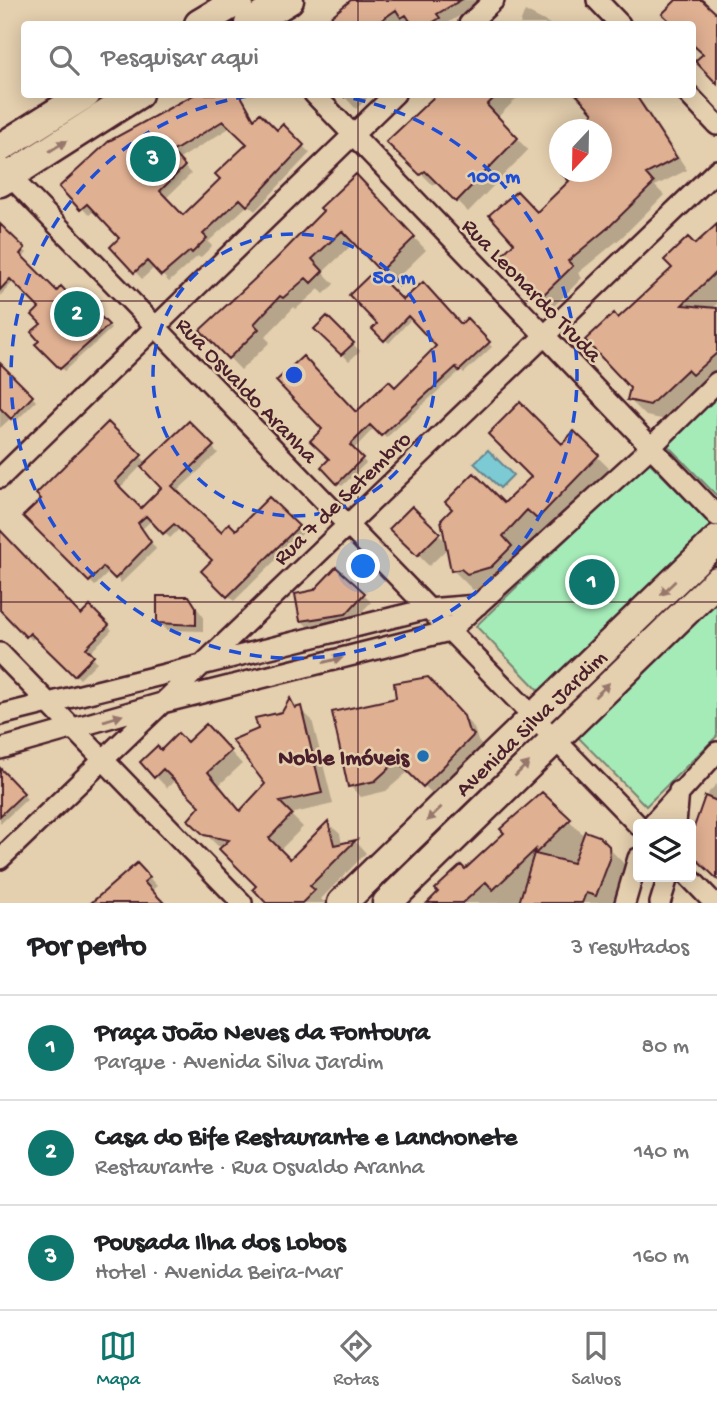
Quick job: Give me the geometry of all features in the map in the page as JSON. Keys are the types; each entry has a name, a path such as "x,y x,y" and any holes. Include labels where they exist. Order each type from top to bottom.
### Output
{"street":[{"path":"212,21 289,0"},
{"path":"471,21 494,0"},
{"path":"597,0 617,21"},
{"path":"0,148 80,98"},
{"path":"3,175 131,98"},
{"name":"Rua Leonardo Truda","path":"318,98 717,516"},
{"path":"0,478 392,98"},
{"path":"692,98 717,125"},
{"name":"Rua 7 de Setembro","path":"0,859 717,170"},
{"name":"Rua Osvaldo Aranha","path":"3,175 633,820"},
{"path":"0,749 162,704 449,631 651,447 717,382"},
{"name":"Avenida Silva Jardim","path":"342,903 717,540"},
{"name":"Avenida Silva Jardim","path":"387,903 553,738 717,582"},
{"path":"0,715 427,609 478,605"},
{"path":"0,653 242,903"},
{"path":"656,819 717,752"},
{"path":"676,819 679,791"},
{"path":"625,903 633,875"},
{"path":"660,903 666,882"},
{"path":"694,882 714,903"}],"green space":[{"path":"717,392 717,496 665,443"},
{"path":"648,461 716,530 544,696 476,626"},
{"path":"717,592 717,736 646,806 573,732"}],"water":[{"path":"488,450 513,475 500,488 474,463"}],"building":[{"path":"351,0 461,0 437,14 440,18 435,21 410,21 406,15 401,18 396,10 380,21 326,21"},
{"path":"676,0 702,0 717,14 717,84 696,62 703,54 696,48 696,21 670,21 662,14"},
{"path":"188,98 242,98 254,119 260,113 277,130 283,124 304,145 247,206 240,199 203,234 207,238 192,253 190,251 161,276 147,261 134,273 110,247 119,238 87,204 80,210 59,187 109,141","holes":["223,121 247,144 215,174 220,179 183,215 160,191 185,166 172,152"]},
{"path":"433,98 494,98 487,105 518,138 456,202 425,171 420,175 386,142"},
{"path":"580,98 638,98 677,158 646,174 654,183 610,226 568,261 573,266 541,297 500,257 514,243 489,215 517,191 537,212 568,182 612,182 612,119 587,119 593,113"},
{"path":"356,174 415,237 380,271 342,231 312,259 323,271 311,283 306,278 283,298 280,296 254,324 259,329 228,359 200,330 275,260 323,211 320,208"},
{"path":"0,224 25,248 20,254 57,291 61,286 74,300 79,295 109,325 60,369 35,344 39,341 31,332 41,324 32,315 39,308 10,279 0,290"},
{"path":"717,224 717,271 682,305 717,308 717,353 692,375 687,370 650,405 627,400 630,388 585,340 614,313 618,318 672,268 664,260 688,237 695,244"},
{"path":"374,271 403,300 423,282 461,324 467,318 490,342 459,371 456,367 381,436 370,425 350,445 363,458 337,484 321,467 329,459 310,441 322,429 276,381 303,356 356,412 389,381 395,387 436,346 408,316 384,341 372,329 377,324 349,295"},
{"path":"327,316 354,343 341,355 314,329"},
{"path":"0,363 33,396 11,419 0,408"},
{"path":"520,402 562,444 574,431 599,455 537,519 527,510 503,536 512,546 491,567 467,574 461,569 451,571 441,520 452,509 445,502 474,473 504,503 531,477 488,434"},
{"path":"189,421 214,446 172,486 221,532 229,523 236,530 269,497 299,526 227,597 201,571 212,560 174,524 163,534 146,516 138,523 151,542 115,579 103,567 89,582 23,516 41,499 36,494 108,422 142,455 115,482 141,508 161,488 141,467"},
{"path":"412,506 440,533 417,556 389,529"},
{"path":"0,530 81,615 90,606 109,625 86,648 94,656 74,676 30,633 26,637 0,610"},
{"path":"336,567 365,593 346,614 300,621 295,594 314,590"},
{"path":"157,596 189,596 196,607 196,625 157,623"},
{"path":"428,677 464,716 468,729 474,735 423,787 397,761 375,781 348,787 332,712 396,698 394,683"},
{"path":"290,698 295,708 301,706 322,793 280,802 292,814 269,838 290,859 328,821 334,845 356,840 310,886 315,890 302,903 266,903 253,889 256,886 219,849 229,840 204,835 188,820 200,806 163,769 154,778 140,762 157,746 161,750 178,733 187,742 206,724 231,751 208,772 240,811 265,784 232,740 258,729 255,718 282,712"},
{"path":"0,768 24,793 0,816"},
{"path":"542,792 571,819 535,854 573,863 585,831 599,836 609,846 610,859 596,896 586,893 582,903 519,903 535,850 493,890 486,882 463,903 427,903 438,892 435,889 461,865 465,869 504,833 500,829"},
{"path":"705,796 717,801 717,879 696,859 696,822"},
{"path":"137,863 150,877 144,882 164,903 91,903"}],"place":[{"name":"Pousada Ilha dos Lobos","path":"153,159"},
{"name":"Casa do Bife Restaurante e Lanchonete","path":"77,314"},
{"name":"Praça João Neves da Fontoura","path":"592,582"},
{"name":"Noble Imóveis","path":"423,756"}]}
